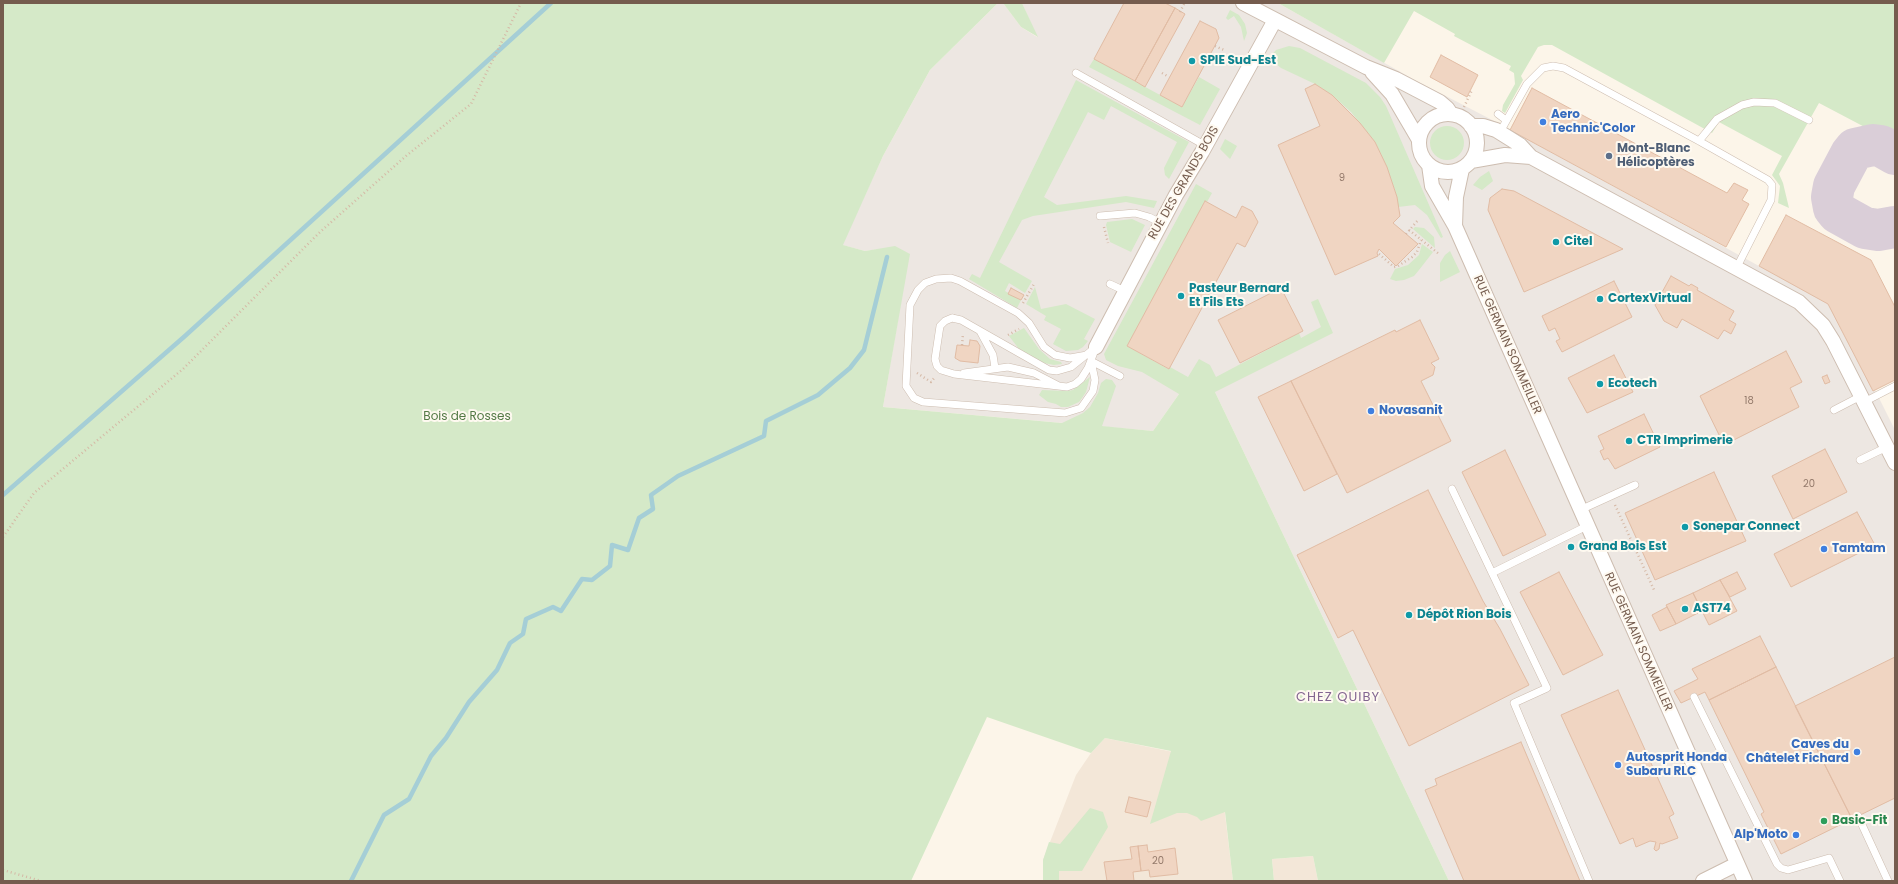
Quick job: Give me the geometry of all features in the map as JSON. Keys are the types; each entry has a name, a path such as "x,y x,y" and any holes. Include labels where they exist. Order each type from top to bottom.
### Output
{"street":[{"name":"RUE GERMAIN SOMMEILLER","path":"1243,3 1366,67 1440,102 1471,126 1477,140 1476,151 1466,165 1456,197 1455,226"},
{"name":"RUE DES GRANDS BOIS","path":"1092,355 1161,223 1206,146 1275,20"},
{"name":"RUE GERMAIN SOMMEILLER","path":"1366,67 1389,90 1419,140 1422,156 1429,165 1432,186 1455,226 1745,881"},
{"path":"1419,140 1422,129 1430,121 1440,115 1455,115"},
{"path":"1471,126 1503,126 1531,157 1737,267 1799,302 1816,317 1833,341 1895,463"},
{"path":"1429,165 1445,172 1505,155 1531,157"},
{"path":"1703,881 1737,864"}],"lane":[{"path":"1503,126 1527,84 1543,68 1553,66 1564,68 1768,180 1772,185 1772,197 1737,267"},
{"path":"1076,73 1206,146"},
{"path":"1699,141 1717,119 1742,105 1754,102 1775,103 1810,120"},
{"path":"1498,114 1503,126"},
{"path":"1100,216 1135,213 1149,217 1161,223"},
{"path":"1092,355 1095,380 1093,391 1084,405 1070,413 1065,414 923,402 910,395 905,380 910,305 915,294 926,283 936,279 956,280 1018,313 1029,323 1046,350 1065,358 1092,355 1120,376"},
{"path":"1110,284 1125,291"},
{"path":"948,318 957,318 1049,370 1057,371 1071,367 1092,355 1081,379 1074,384 1062,388 954,374 941,370 936,362 940,326 948,318"},
{"path":"980,330 993,355 995,368"},
{"path":"954,374 1008,367 1031,372 1062,388"},
{"path":"1834,410 1895,386"},
{"path":"1860,460 1887,447"},
{"path":"1580,510 1635,485"},
{"path":"1452,489 1547,688 1514,703 1589,881"},
{"path":"1492,573 1587,526"},
{"path":"1694,697 1777,864 1781,868 1788,870 1829,858 1840,881"},
{"path":"1858,816 1888,881"}],"path":[{"path":"3,537 34,493 183,369 320,232 406,156 471,104 521,3"},
{"path":"1180,12 1184,4"},
{"path":"1216,46 1224,50"},
{"path":"1162,73 1169,77"},
{"path":"1455,115 1472,90"},
{"path":"1406,234 1419,219"},
{"path":"1105,228 1108,243"},
{"path":"1409,230 1439,254"},
{"path":"1380,254 1394,267 1398,266 1417,252 1422,240"},
{"path":"1018,313 1034,284"},
{"path":"1008,335 1018,329"},
{"path":"924,377 929,380"},
{"path":"1611,496 1655,592"},
{"path":"3,870 41,881"}],"shaded area":[{"path":"998,3 1003,3 1021,27 1037,37 1022,3 1278,3 1413,79 1498,123 1759,266 1831,302 1895,430 1895,881 1449,881 1215,392 1193,374 1153,431 883,407 909,254 895,247 865,251 842,245 883,156 930,70"},
{"path":"1105,738 1178,753 1221,781 1233,881 1044,881 1043,860 1076,775 1091,753"},
{"path":"1313,856 1318,881 1274,881 1272,859"}],"green space":[{"name":"Bois de Rosses","path":"3,3 998,3 930,70 883,156 843,245 865,251 895,246 910,254 883,407 1062,423 1083,413 1090,407 1098,393 1101,383 1106,379 1112,380 1116,386 1102,426 1153,431 1179,394 1142,372 1118,366 1106,360 1104,354 1196,184 1212,193 1207,202 1205,201 1127,346 1168,369 1170,367 1188,377 1199,359 1210,365 1216,377 1299,333 1301,338 1321,327 1311,302 1318,299 1333,333 1215,392 1449,881 1318,881 1313,856 1272,859 1274,881 1233,881 1225,812 1201,821 1197,817 1187,813 1177,813 1150,824 1171,751 1105,738 1091,753 987,717 911,881 3,881"},
{"path":"1003,3 1022,3 1038,37 1021,27"},
{"path":"1278,3 1895,3 1895,143 1819,103 1779,174 1783,183 1789,208 1778,203 1780,186 1772,175 1782,156 1719,122 1712,133 1552,45 1538,47 1521,76 1523,80 1505,113 1502,111 1503,105 1515,84 1514,73 1509,70 1511,66 1454,36 1455,34 1414,11 1384,63"},
{"path":"1230,10 1239,15 1245,24 1247,33 1244,41 1241,27 1234,16 1228,20 1226,18"},
{"path":"1289,46 1300,48 1366,83 1380,97 1386,106 1443,237 1441,238 1427,215 1415,205 1398,207 1395,190 1381,154 1375,142 1351,112 1332,95 1315,84 1281,68 1269,58 1276,50"},
{"path":"1094,59 1182,107 1199,77 1220,89 1200,125 1089,67"},
{"path":"1076,80 1189,142 1169,179 1165,175 1164,168 1177,142 1111,106 1104,120 1088,112 1044,197 1057,205 1126,196 1157,201 1154,208 1126,202 1033,216 1022,220 999,262 1032,281 1025,293 1009,283 1005,291 1021,300 1017,308 969,279 972,274 980,278"},
{"path":"1444,126 1450,126 1459,131 1463,137 1463,149 1459,155 1450,160 1444,160 1435,155 1430,146 1430,140 1435,131"},
{"path":"1225,139 1237,146 1230,159 1220,149"},
{"path":"1489,171 1493,181 1482,190 1473,185 1480,177"},
{"path":"1132,219 1145,225 1131,252 1110,242 1106,225 1107,222"},
{"path":"1415,227 1424,228 1434,237 1435,248 1413,229"},
{"path":"1422,244 1433,252 1414,276 1396,281 1390,279 1395,269 1408,265 1419,255"},
{"path":"1450,251 1460,272 1440,282 1440,263 1445,255"},
{"path":"1035,287 1041,309 1066,304 1095,319 1084,339 1088,341 1083,347 1078,350 1066,351 1053,344 1061,329 1044,320 1046,316 1026,304"},
{"path":"1024,328 1039,349 1050,359 1061,362 1062,364 1054,365 1044,363 1019,349 1009,336"},
{"path":"1090,377 1086,392 1082,398 1079,402 1068,407 1061,407 1048,402 1039,395 1042,390 1073,390"},
{"path":"1090,808 1103,812 1108,827 1082,871 1059,871 1059,881 1043,881 1043,860 1049,842 1060,844"}],"building":[{"path":"1124,3 1165,3 1175,8 1135,81 1094,59"},
{"path":"1175,8 1185,14 1145,87 1135,81"},
{"name":"SPIE Sud-Est","path":"1200,21 1216,29 1219,38 1182,107 1160,95"},
{"path":"1441,55 1478,75 1467,97 1430,77"},
{"path":"1315,84 1332,95 1360,123 1375,142 1387,167 1397,197 1400,216 1393,223 1418,244 1396,266 1379,249 1377,253 1378,256 1335,275 1278,145 1320,126 1305,89"},
{"name":"Mont-Blanc Hélicoptères","path":"1532,88 1727,193 1734,183 1748,190 1742,200 1749,204 1726,247 1510,130"},
{"name":"Citel","path":"1502,189 1514,191 1623,249 1524,292 1488,210 1490,198"},
{"name":"Pasteur Bernard Et Fils Ets","path":"1205,201 1236,218 1242,206 1252,211 1258,222 1245,247 1237,243 1169,369 1127,346"},
{"path":"1786,215 1871,260 1895,307 1895,380 1873,391 1828,304 1759,266"},
{"path":"1671,276 1689,286 1691,284 1698,288 1697,290 1734,311 1729,320 1736,324 1731,334 1724,330 1718,339 1682,319 1677,328 1664,321 1655,305"},
{"name":"CortexVirtual","path":"1614,281 1632,317 1562,352 1556,341 1560,339 1555,328 1549,331 1542,316"},
{"path":"1011,288 1024,295 1021,300 1008,294"},
{"path":"1281,288 1303,331 1240,363 1218,320"},
{"name":"Novasanit","path":"1420,320 1439,359 1431,363 1435,367 1433,375 1421,381 1451,441 1347,493 1291,381 1395,330 1396,332"},
{"path":"970,340 977,341 980,346 978,363 960,361 955,358 957,345 969,346"},
{"path":"1786,351 1802,382 1790,388 1799,407 1724,445 1700,396"},
{"name":"Ecotech","path":"1614,355 1633,392 1587,413 1568,378"},
{"path":"1827,375 1830,382 1825,384 1822,377"},
{"path":"1291,381 1337,474 1304,491 1258,397"},
{"name":"CTR Imprimerie","path":"1644,414 1660,447 1615,469 1608,458 1604,460 1600,451 1604,449 1598,436"},
{"path":"1825,449 1847,492 1793,519 1772,476"},
{"path":"1505,450 1546,535 1503,556 1462,472"},
{"name":"Sonepar Connect","path":"1714,472 1746,541 1655,580 1625,513"},
{"name":"Dépôt Rion Bois","path":"1428,490 1483,601 1500,629 1529,685 1409,746 1353,630 1338,638 1297,555"},
{"name":"Tamtam","path":"1857,512 1875,545 1791,587 1774,554"},
{"path":"1559,572 1603,655 1563,675 1520,592"},
{"path":"1737,572 1746,589 1730,597 1720,580"},
{"path":"1720,580 1737,611 1709,625 1693,593"},
{"name":"AST74","path":"1693,593 1702,611 1676,624 1666,605"},
{"path":"1667,607 1676,624 1660,631 1652,615"},
{"path":"1760,636 1776,667 1709,700 1705,692 1681,703 1674,691 1698,679 1692,669"},
{"name":"Caves du Châtelet Fichard","path":"1895,657 1895,798 1852,819 1795,706"},
{"path":"1776,667 1852,819 1781,854 1761,814 1764,812 1709,700"},
{"name":"Autosprit Honda Subaru RLC","path":"1618,690 1674,814 1669,817 1678,838 1662,844 1660,843 1659,849 1656,851 1654,849 1656,842 1650,841 1636,847 1633,838 1620,844 1561,715"},
{"path":"1521,742 1580,881 1464,881 1425,790 1437,785 1435,779"},
{"path":"1129,797 1151,802 1147,817 1125,812"},
{"path":"1147,845 1148,852 1175,848 1178,874 1150,877 1149,870 1141,871 1138,846"},
{"path":"1138,846 1141,871 1133,872 1134,881 1107,881 1104,862 1132,859 1130,847"}],"waterway":[{"path":"3,495 185,336 551,3"},
{"path":"351,881 384,815 409,799 431,756 446,738 469,702 497,670 510,643 523,634 526,619 553,607 561,611 582,579 592,580 610,566 612,545 628,550 639,518 653,509 651,495 678,476 764,436 766,421 818,395 850,368 864,350 887,257"}],"taxiway":[{"path":"1895,154 1881,146 1873,145 1855,149 1834,186 1832,197 1834,208 1838,213 1865,228 1878,230 1895,227"}],"place":[{"name":"SPIE Sud-Est","path":"1192,61"},
{"name":"Aero Technic'Color","path":"1543,122"},
{"name":"Mont-Blanc Hélicoptères","path":"1609,156"},
{"name":"Citel","path":"1556,242"},
{"name":"Pasteur Bernard Et Fils Ets","path":"1181,296"},
{"name":"CortexVirtual","path":"1600,299"},
{"name":"Ecotech","path":"1600,384"},
{"name":"Novasanit","path":"1371,411"},
{"name":"CTR Imprimerie","path":"1629,441"},
{"name":"Sonepar Connect","path":"1685,527"},
{"name":"Grand Bois Est","path":"1571,547"},
{"name":"Tamtam","path":"1824,549"},
{"name":"AST74","path":"1685,609"},
{"name":"Dépôt Rion Bois","path":"1409,615"},
{"name":"Caves du Châtelet Fichard","path":"1857,752"},
{"name":"Autosprit Honda Subaru RLC","path":"1618,765"},
{"name":"Basic-Fit","path":"1824,821"},
{"name":"Alp'Moto","path":"1796,835"}],"district":[{"name":"CHEZ QUIBY","path":"1338,698"}]}
